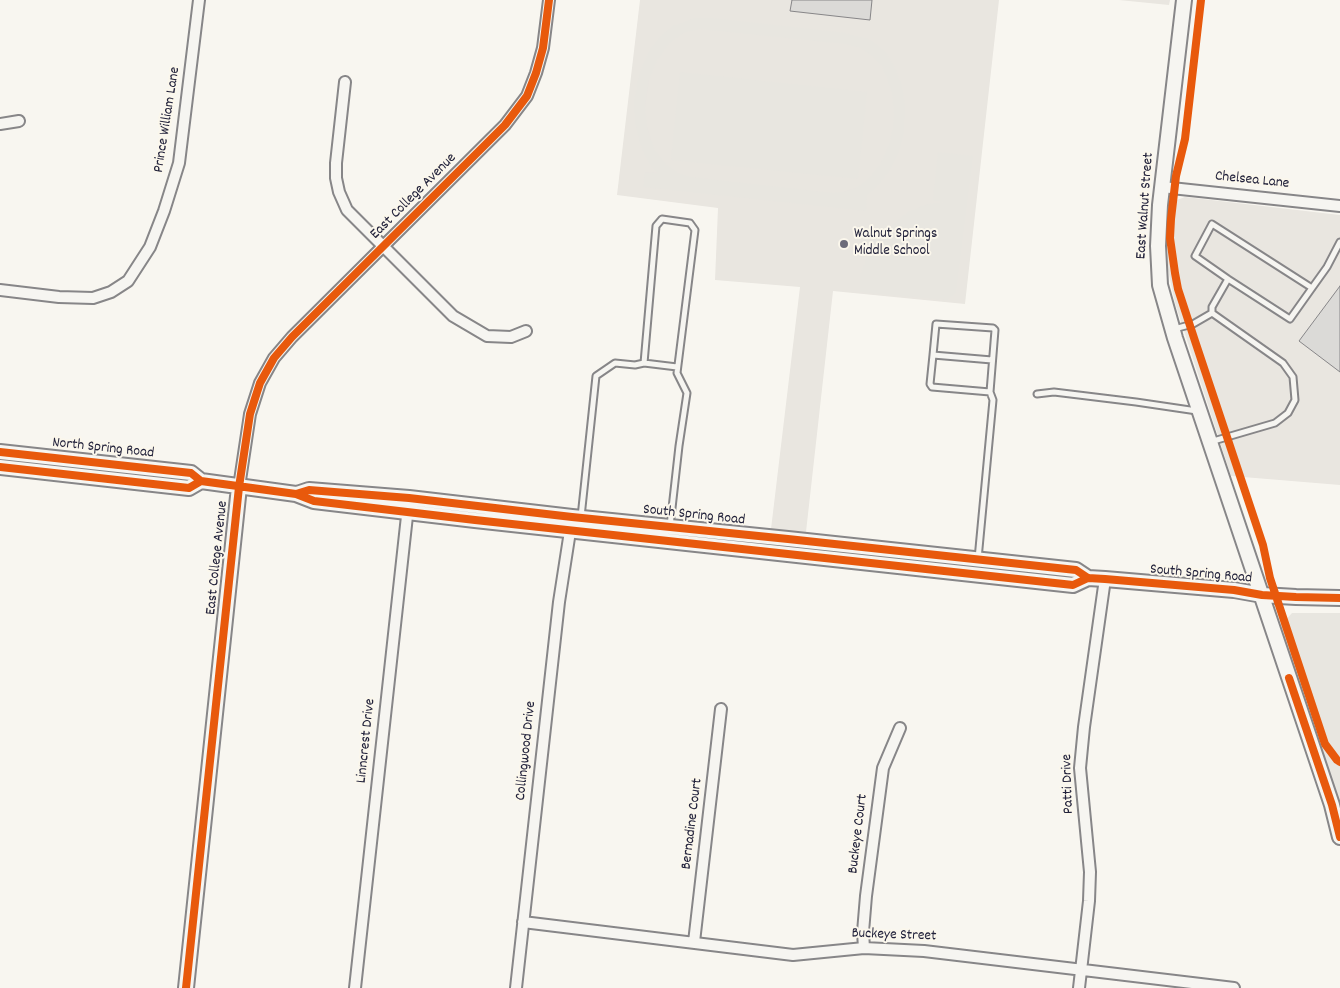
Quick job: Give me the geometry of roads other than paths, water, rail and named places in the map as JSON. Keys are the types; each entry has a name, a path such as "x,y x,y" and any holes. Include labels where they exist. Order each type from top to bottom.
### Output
{"main road":[{"name":"East Walnut Street","path":"1184,0 1162,187 1158,246 1158,269 1164,302 1332,805 1340,836"},
{"name":"North Spring Road","path":"0,452 191,473 201,481 239,487"},
{"name":"North Spring Road","path":"0,467 189,488 201,481"},
{"name":"South Spring Road","path":"239,487 296,494 314,501 407,512 574,522 1076,570 1088,578 1105,580 1234,590 1262,595 1340,598"},
{"name":"East College Avenue","path":"186,988 239,487"},
{"name":"South Spring Road","path":"296,494 309,490 409,498 574,522"},
{"name":"South Spring Road","path":"666,531 976,575 1073,585 1088,578"},
{"path":"976,575 978,560"}],"street":[{"name":"Prince William Lane","path":"0,290 59,297 93,298 111,292 128,281 150,247 179,163 199,0"},
{"name":"East College Avenue","path":"239,487 250,414 260,383 274,358 292,337 505,125 527,96 536,73 543,48 549,0"},
{"path":"345,82 336,178 338,192 347,210 453,316 487,336 511,337 526,332"},
{"path":"0,124 19,121"},
{"name":"Chelsea Lane","path":"1162,187 1340,206"},
{"name":"Linncrest Drive","path":"355,988 409,498"},
{"name":"Collingwood Drive","path":"516,988 559,602 574,522"},
{"name":"Patti Drive","path":"1079,988 1089,902 1090,872 1080,768 1105,580"},
{"name":"Bernadine Court","path":"694,942 721,709"},
{"name":"Buckeye Court","path":"864,948 863,932 866,896 883,768 900,728"},
{"name":"Buckeye Street","path":"523,922 793,955 864,948 924,951 1234,988"}],"lane":[{"path":"644,363 656,226 662,219 690,223 695,230 676,373 687,393 666,531"},
{"path":"1312,288 1212,224 1195,256 1290,319 1327,267 1340,242"},
{"path":"1212,313 1212,307 1228,279"},
{"path":"1172,329 1193,324 1212,313"},
{"path":"1210,442 1275,423 1288,413 1295,400 1294,377 1282,363 1212,313"},
{"path":"978,560 993,400 990,392 996,332 993,328 936,324 930,386 990,392"},
{"path":"933,356 992,360"},
{"path":"574,522 596,376 615,363 635,365 644,363 677,368"},
{"path":"1037,394 1054,392 1200,412"}],"place":[{"name":"Walnut Springs Middle School","path":"844,244"}]}
